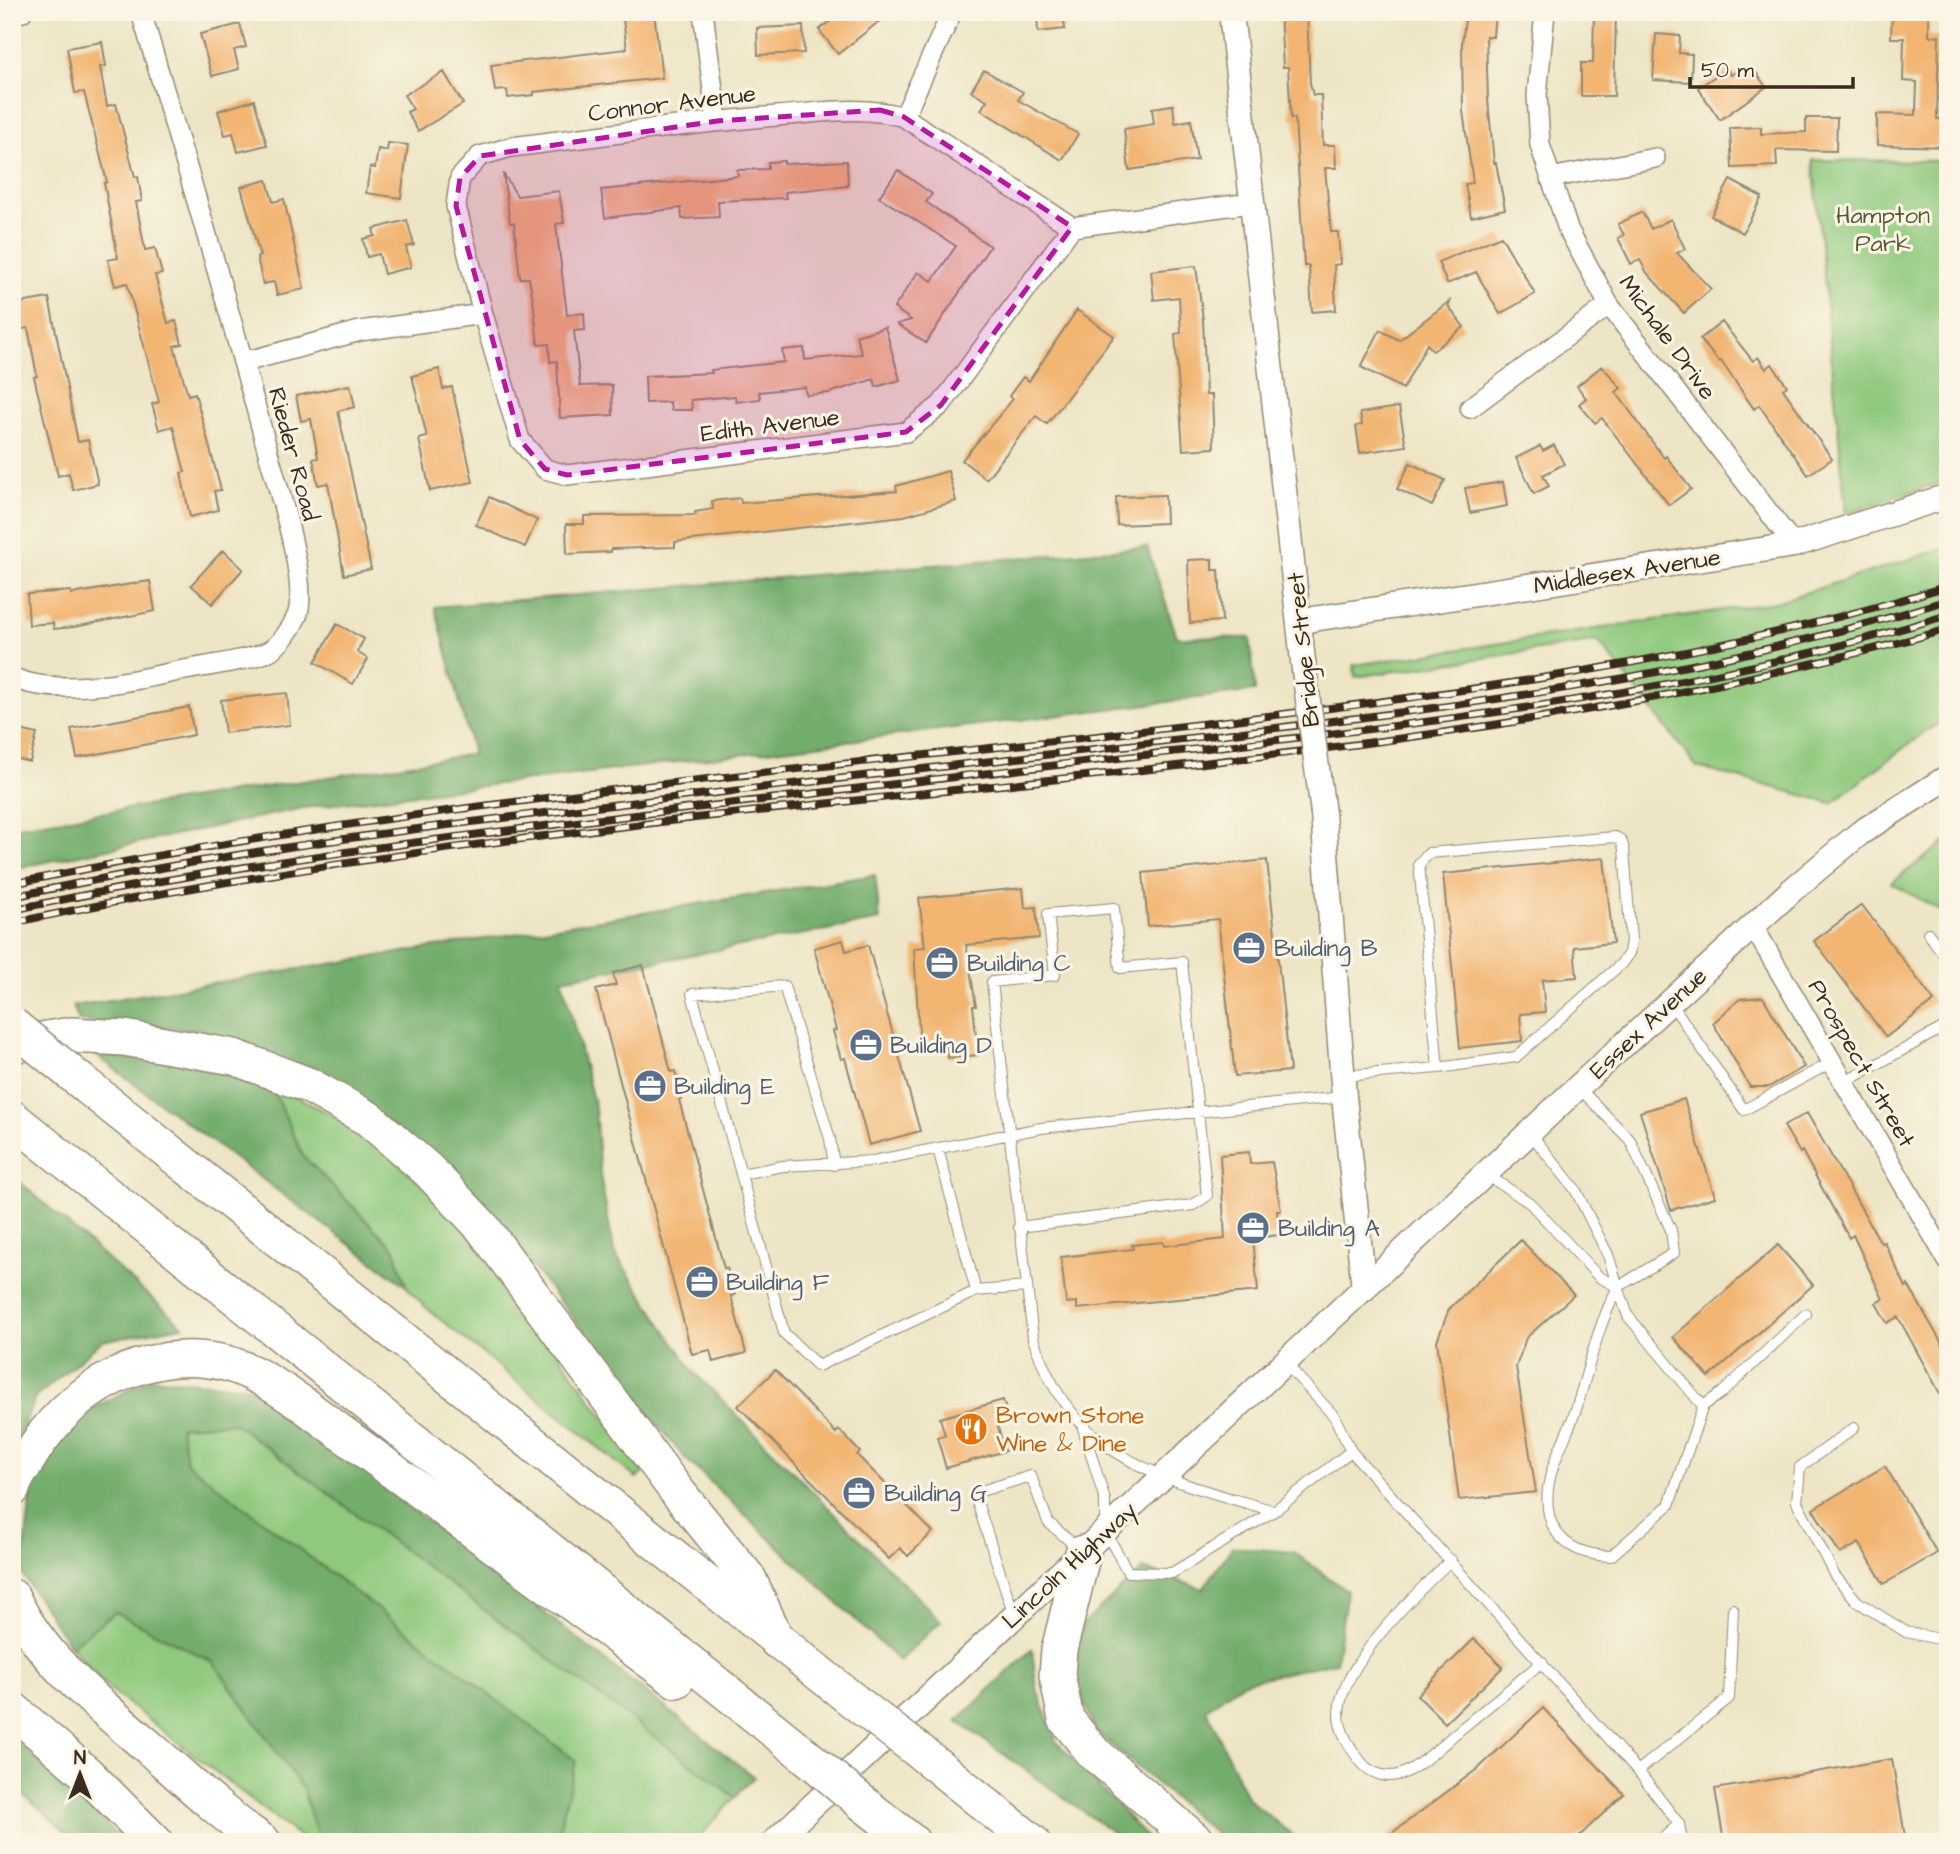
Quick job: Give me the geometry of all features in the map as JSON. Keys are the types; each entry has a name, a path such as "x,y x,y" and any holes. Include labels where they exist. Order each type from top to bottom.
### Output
{"highway":[{"path":"12,1026 777,1641 1032,1842"},
{"path":"12,1045 71,1035 138,1040 234,1056 308,1085 369,1119 428,1170 483,1228 676,1490 748,1577 777,1641"},
{"path":"12,1118 912,1842"},
{"path":"12,1489 39,1439 56,1419 97,1386 122,1371 162,1360 224,1363 256,1374 301,1403 677,1681 727,1691"},
{"path":"1094,1542 1059,1650 1057,1675 1066,1719 1093,1752 1197,1842"},
{"path":"12,1597 27,1629 86,1693 233,1821 263,1842"},
{"path":"12,1709 87,1774 155,1842"}],"street":[{"path":"12,15 22,12"},
{"name":"Rieder Road","path":"12,677 41,687 73,687 171,673 267,652 288,634 298,614 300,593 292,540 244,362 141,12"},
{"path":"703,12 717,121"},
{"path":"904,117 951,12"},
{"name":"Bridge Street","path":"1231,12 1250,203 1323,813 1343,1087 1364,1289"},
{"name":"Michale Drive","path":"1545,12 1537,95 1541,145 1569,229 1609,305 1794,545"},
{"name":"Connor Avenue","path":"483,314 457,206 460,178 480,156 511,147 717,121 847,110 880,110 904,117 1072,227"},
{"path":"1550,178 1655,158"},
{"path":"1072,227 1250,203"},
{"name":"Edith Avenue","path":"483,314 520,440 545,469 567,475 906,432 941,405 1072,227"},
{"path":"1471,408 1609,305"},
{"path":"244,362 360,331 483,314"},
{"name":"Middlesex Avenue","path":"1300,621 1794,545 1948,496"},
{"name":"Essex Avenue","path":"1364,1289 1753,926 1860,833 1948,777"},
{"name":"Prospect Street","path":"1753,926 1948,1261"},
{"name":"Lincoln Highway","path":"774,1842 1364,1289"}],"lane":[{"path":"741,1174 783,1166 834,1165 938,1149 1007,1133 1200,1110 1516,1057 1621,964 1629,953 1631,941 1621,839 1615,837 1429,853 1421,859 1419,864 1438,1068"},
{"path":"1019,1227 1202,1202 1207,1196 1200,1110 1182,962 1120,968 1114,908 1048,914 1055,975 992,982 1007,1133 1032,1338 1040,1361 1061,1400 1082,1427 1115,1452 1163,1477 1275,1511"},
{"path":"1928,933 1948,960"},
{"path":"834,1165 830,1139 784,986 691,994 784,1333 818,1366 976,1291 1027,1287"},
{"path":"1670,1002 1744,1110 1834,1061"},
{"path":"1845,1082 1948,1025"},
{"path":"1578,1087 1630,1140 1671,1230 1674,1253 1618,1287 1599,1325 1577,1405 1548,1488 1552,1521 1567,1547 1590,1555 1611,1556 1669,1505 1703,1406 1723,1392 1806,1314"},
{"path":"1530,1133 1575,1189 1608,1255 1628,1316 1703,1406"},
{"path":"938,1149 976,1291"},
{"path":"1487,1174 1530,1203 1599,1277 1618,1287"},
{"path":"1286,1364 1334,1416 1351,1451 1639,1771 1679,1824 1682,1842"},
{"path":"1082,1427 1105,1500 1094,1542"},
{"path":"1854,1428 1800,1467 1797,1502 1835,1576 1858,1602 1906,1632 1948,1642"},
{"path":"1014,1616 974,1493 1031,1476 1048,1522 1094,1542 1128,1572 1172,1573 1275,1511 1351,1451"},
{"path":"1451,1560 1390,1618 1345,1688 1339,1714 1342,1727 1351,1750 1367,1769 1382,1776 1402,1774 1424,1760 1542,1662"},
{"path":"1639,1771 1729,1698 1733,1609"},
{"path":"1659,1842 1679,1824"}],"highlighted area":[{"path":"880,110 904,117 1072,227 941,405 906,432 567,475 545,469 520,440 456,206 460,178 480,156 717,121"}],"green space":[{"name":"Hampton Park","path":"1813,160 1948,161 1948,480 1846,513"},
{"path":"1147,547 1177,637 1250,638 1255,691 303,808 12,869 12,827 473,754 435,607"},
{"path":"1948,547 1948,719 1927,730 1832,803 1697,767 1598,641 1355,677 1354,665 1776,602"},
{"path":"1948,840 1948,915 1891,883"},
{"path":"875,875 880,920 562,979 595,1108 600,1174 614,1252 693,1371 941,1621 899,1661 682,1455 469,1187 334,1080 200,1030 79,1021 73,1006"},
{"path":"97,1056 173,1061 271,1084 303,1156 395,1250 406,1286"},
{"path":"271,1084 358,1128 441,1201 505,1279 644,1473 636,1478 424,1306 406,1286 395,1249 303,1156"},
{"path":"12,1175 183,1326 102,1341 35,1398 12,1454"},
{"path":"151,1378 265,1388 395,1496 754,1777 735,1797 234,1423 180,1426 187,1463 576,1761 556,1842 319,1842 303,1789 213,1662 115,1612 70,1646 22,1574 33,1478 82,1414"},
{"path":"234,1423 735,1797 695,1842 556,1842 576,1761 187,1463 179,1426"},
{"path":"1232,1547 1293,1552 1347,1591 1336,1662 1244,1682 1206,1709 1248,1799 1301,1842 1225,1842 1095,1731 1071,1668 1083,1624 1143,1569 1203,1589"},
{"path":"115,1612 213,1662 303,1789 319,1842 306,1842 109,1689 70,1646"},
{"path":"1032,1649 1037,1689 1056,1741 1151,1842 1126,1842 957,1721"},
{"path":"12,1737 125,1842 77,1842 12,1785"}],"building":[{"path":"622,12 654,12 662,78 534,92 534,95 508,98 507,90 495,91 491,65 627,49"},
{"path":"842,12 891,12 838,54 819,30"},
{"path":"1037,12 1063,12 1065,29 1038,32"},
{"path":"1280,12 1307,12 1310,83 1313,95 1321,95 1323,145 1335,145 1336,168 1325,168 1331,232 1338,232 1340,264 1334,265 1336,310 1312,312 1309,266 1304,266 1295,118 1291,119 1288,67 1283,67"},
{"path":"1466,12 1495,12 1493,37 1486,36 1488,100 1494,163 1505,209 1471,217 1465,184 1473,183 1463,111 1462,43"},
{"path":"1594,12 1616,12 1614,96 1581,96 1581,63 1593,63"},
{"path":"1892,13 1929,15 1929,36 1939,36 1937,119 1948,119 1948,147 1877,145 1877,114 1916,115 1917,82 1903,81 1904,38 1891,38"},
{"path":"240,24 246,47 234,50 239,69 212,76 200,34"},
{"path":"803,26 804,53 758,55 757,28"},
{"path":"1656,34 1680,36 1679,53 1692,54 1691,82 1653,80"},
{"path":"102,42 106,66 100,67 107,106 116,104 135,177 138,177 142,201 136,202 145,250 155,248 162,274 155,275 168,323 176,321 182,344 174,346 188,395 195,393 221,490 214,491 218,510 190,517 181,473 185,472 173,426 159,430 152,404 159,402 127,283 115,286 108,260 118,258 104,183 107,182 84,92 75,93 67,48"},
{"path":"1727,68 1731,75 1740,69 1746,77 1755,71 1766,87 1720,120 1698,88"},
{"path":"984,70 1023,92 1018,100 1078,134 1062,160 981,110 987,100 971,91"},
{"path":"444,72 463,104 418,131 407,112 413,109 404,95"},
{"path":"254,100 267,145 238,152 233,133 225,135 218,111"},
{"path":"1173,105 1175,123 1191,120 1197,160 1129,170 1124,129 1154,124 1152,108"},
{"path":"1806,118 1837,118 1836,151 1776,150 1777,166 1732,168 1730,128 1761,127 1761,134 1806,132"},
{"path":"388,143 408,145 401,198 366,193 370,167 375,168 378,149 387,151"},
{"path":"784,161 784,164 847,161 848,186 785,192 786,198 718,201 719,217 682,219 681,208 605,218 601,190 738,176 737,170 768,169 768,162"},
{"path":"898,170 932,194 926,202 990,246 926,343 897,324 911,320 894,308 918,272 932,281 956,246 879,197"},
{"path":"503,173 517,196 559,191 564,223 556,224 567,315 584,313 585,330 574,331 580,386 612,385 613,415 560,418 557,361 550,362 549,344 538,345 529,278 520,278 514,223 510,223"},
{"path":"267,180 273,202 284,199 304,289 277,295 274,282 263,284 257,257 260,256 241,187"},
{"path":"1730,180 1762,197 1743,233 1711,216"},
{"path":"1642,212 1651,229 1671,219 1685,249 1677,253 1711,289 1684,313 1647,273 1640,260 1631,264 1618,238 1624,235 1618,224"},
{"path":"407,220 414,245 406,247 411,267 384,274 379,254 367,257 363,239 375,236 373,229"},
{"path":"1501,236 1535,294 1500,314 1476,272 1447,284 1438,262"},
{"path":"1196,266 1203,320 1206,395 1212,395 1214,448 1183,450 1175,334 1181,333 1179,297 1154,300 1151,271"},
{"path":"49,298 78,442 88,440 98,484 73,490 69,473 58,476 34,377 37,376 28,328 18,330 14,304"},
{"path":"1451,300 1448,306 1464,327 1433,351 1427,344 1403,389 1361,367 1380,330 1399,340"},
{"path":"1077,310 1114,336 1047,424 1036,416 986,479 962,460 1013,399 1009,396 1023,377 1029,381"},
{"path":"1722,322 1753,361 1758,357 1766,369 1772,364 1787,386 1783,389 1832,459 1808,475 1759,405 1754,409 1721,361 1719,362 1700,339"},
{"path":"885,327 900,380 876,387 874,379 829,393 806,395 805,387 759,392 760,399 736,402 735,396 691,400 692,410 671,410 670,402 646,403 645,376 712,373 711,370 784,362 782,350 804,348 805,360 862,354 856,336"},
{"path":"1602,366 1621,388 1616,392 1664,458 1666,456 1691,489 1669,505 1602,418 1595,423 1579,404 1586,398 1577,386"},
{"path":"439,369 443,389 452,387 473,482 430,491 419,439 427,437 412,376"},
{"path":"350,385 355,407 338,411 371,569 344,575 328,483 318,485 313,459 318,458 311,419 301,421 296,396"},
{"path":"1399,407 1406,446 1360,453 1356,426 1362,425 1360,413"},
{"path":"1554,445 1564,464 1543,475 1549,486 1534,494 1516,458 1540,446 1543,451"},
{"path":"1410,463 1445,480 1432,506 1397,489"},
{"path":"948,471 956,501 904,516 675,542 675,547 611,549 611,552 567,554 566,524 584,524 584,516 696,515 695,512 713,509 712,501 740,498 741,503 897,491 896,486"},
{"path":"1503,482 1507,506 1470,513 1465,488"},
{"path":"1165,495 1166,523 1117,525 1116,497"},
{"path":"489,497 537,520 525,547 476,525"},
{"path":"223,550 243,569 212,604 191,585"},
{"path":"1212,559 1212,570 1219,570 1222,621 1190,623 1188,560"},
{"path":"150,581 155,611 74,627 54,629 53,623 29,625 27,594 71,591 71,594"},
{"path":"337,624 364,639 357,652 368,659 353,684 315,662"},
{"path":"287,693 290,725 225,733 221,700"},
{"path":"189,707 194,735 77,758 71,729"},
{"path":"12,728 37,734 30,762 12,758"},
{"path":"1604,858 1613,943 1574,947 1577,977 1542,980 1545,1012 1520,1014 1522,1041 1460,1048 1443,874"},
{"name":"Building B","path":"1267,860 1290,1071 1235,1076 1218,919 1148,926 1143,873"},
{"name":"Building C","path":"1023,888 1025,908 1036,907 1039,938 966,945 976,1006 973,1006 978,1055 948,1058 947,1047 920,1050 914,948 925,947 919,898"},
{"path":"1862,905 1934,1001 1886,1037 1814,941"},
{"name":"Building D","path":"843,940 846,951 868,945 920,1131 869,1145 845,1058 841,1059 833,1031 836,1030 814,948"},
{"path":"643,965 671,1072 675,1071 682,1099 679,1100 724,1268 727,1268 735,1295 731,1296 746,1353 713,1362 710,1350 692,1354 596,990 616,985 613,973"},
{"path":"1763,997 1804,1067 1769,1087 1750,1087 1713,1023 1740,999"},
{"path":"1684,1099 1715,1197 1671,1210 1640,1112"},
{"path":"1807,1113 1881,1243 1884,1242 1906,1287 1908,1285 1948,1354 1948,1408 1898,1317 1887,1323 1876,1303 1883,1299 1853,1235 1849,1238 1802,1151 1800,1153 1784,1126"},
{"name":"Building A","path":"1249,1152 1250,1164 1272,1162 1281,1211 1277,1211 1279,1235 1253,1238 1258,1291 1077,1309 1077,1302 1066,1303 1061,1257 1133,1249 1132,1245 1163,1242 1164,1246 1225,1239 1220,1155"},
{"path":"1521,1240 1574,1295 1526,1338 1516,1367 1536,1492 1459,1500 1437,1341 1449,1309"},
{"path":"1778,1245 1813,1285 1709,1377 1673,1337"},
{"name":"Building G","path":"775,1370 836,1433 839,1430 860,1452 857,1455 933,1532 908,1556 900,1548 889,1559 738,1406"},
{"name":"Brown Stone Wine & Dine","path":"1003,1400 1009,1420 997,1424 1005,1451 946,1468 937,1437 945,1435 940,1418"},
{"path":"1885,1466 1937,1553 1884,1584 1859,1543 1840,1554 1813,1509"},
{"path":"1474,1639 1503,1667 1445,1723 1417,1695"},
{"path":"1543,1708 1624,1794 1573,1842 1380,1842 1480,1767"},
{"path":"1892,1759 1906,1842 1724,1842 1715,1789"}],"railway":[{"path":"12,884 305,831 453,810 1193,725 1479,688 1574,673 1762,636 1856,613 1948,586"},
{"path":"12,897 172,866 413,830 1271,729 1467,703 1661,671 1758,651 1948,600"},
{"path":"12,910 167,880 400,844 1347,732 1549,704 1751,667 1948,615"},
{"path":"12,923 288,872 427,851 706,817 1205,763 1527,720 1766,674 1948,629"}],"place":[{"name":"Building B","path":"1249,948"},
{"name":"Building C","path":"942,963"},
{"name":"Building D","path":"866,1045"},
{"name":"Building E","path":"650,1086"},
{"name":"Building A","path":"1253,1228"},
{"name":"Building F","path":"702,1282"},
{"name":"Brown Stone Wine & Dine","path":"971,1429"},
{"name":"Building G","path":"859,1493"}]}
